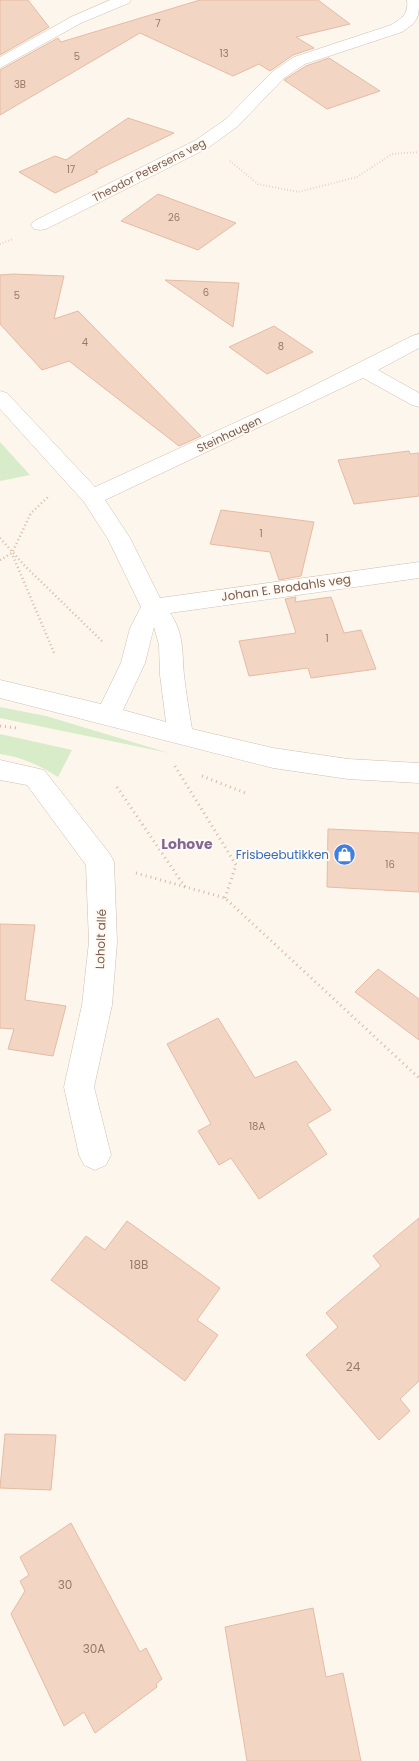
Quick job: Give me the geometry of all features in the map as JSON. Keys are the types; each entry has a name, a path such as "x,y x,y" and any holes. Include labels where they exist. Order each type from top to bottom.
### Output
{"street":[{"path":"0,63 67,25 95,11 124,0"},
{"name":"Theodor Petersens veg","path":"40,225 202,144 222,132 274,78 289,66 324,50 412,25 414,0"},
{"name":"Steinhaugen","path":"92,496 364,370 419,340"},
{"path":"364,370 419,401"},
{"path":"0,397 92,496 119,538 152,607 167,627 171,645 172,675 180,736"},
{"name":"Johan E. Brodahls veg","path":"152,607 419,570"},
{"path":"108,715 130,672 142,628 152,607"},
{"path":"0,689 273,758 348,769 419,773"},
{"path":"0,770 35,777 100,862"},
{"name":"Loholt allé","path":"95,1155 79,1087 97,1004 103,942 100,862"}],"path":[{"path":"202,144 228,160 258,184 298,192 358,177 392,154 419,152"},
{"path":"0,560 12,553 31,513 73,474"},
{"path":"0,538 12,553 87,624 130,672"},
{"path":"12,553 55,655"},
{"path":"0,726 26,730"},
{"path":"183,768 174,764 236,866 225,898"},
{"path":"202,776 248,794"},
{"path":"117,787 185,888"},
{"path":"100,862 225,898 419,1078"}],"green space":[{"path":"0,442 30,475 0,481"},
{"path":"0,707 46,716 169,753 0,718"},
{"path":"0,734 72,750 58,777 30,762 0,754"}],"building":[{"path":"0,0 28,0 49,27 0,55"},
{"path":"200,0 318,0 350,24 296,37 314,48 293,55 270,71 259,64 233,76 140,33 0,115 0,70 58,38 61,42"},
{"path":"329,58 380,91 327,109 284,80 306,66"},
{"path":"128,118 174,133 95,171 98,172 55,193 19,172 55,156 66,160"},
{"path":"158,194 236,223 198,250 121,221"},
{"path":"0,275 64,276 54,319 78,311 201,436 179,446 69,361 42,370 0,324"},
{"path":"165,280 239,283 233,327"},
{"path":"274,326 313,352 267,374 229,347"},
{"path":"409,451 410,454 419,453 419,496 354,504 338,460"},
{"path":"221,510 314,522 301,576 279,580 270,552 210,544"},
{"path":"296,597 295,602 331,597 344,633 361,630 376,669 311,678 308,668 249,676 239,641 296,633 285,599"},
{"path":"328,829 419,833 419,892 327,887"},
{"path":"0,924 35,925 25,1000 66,1006 53,1056 8,1049 14,1029 0,1028"},
{"path":"378,969 419,999 419,1040 355,992"},
{"path":"218,1018 255,1078 296,1061 331,1110 307,1124 327,1154 259,1199 231,1158 219,1165 198,1131 211,1124 167,1044"},
{"path":"419,1218 419,1381 400,1399 410,1411 379,1440 306,1355 338,1327 326,1313 381,1266 373,1256"},
{"path":"127,1221 220,1288 197,1320 218,1335 185,1381 51,1280 86,1236 105,1250"},
{"path":"5,1434 56,1435 51,1490 0,1488"},
{"path":"71,1523 140,1652 146,1648 162,1679 156,1684 157,1687 95,1733 84,1712 64,1726 11,1614 25,1591 20,1581 29,1575 20,1557"},
{"path":"313,1608 326,1677 343,1673 361,1761 247,1761 225,1627"}],"place":[{"name":"Frisbeebutikken","path":"345,855"}],"district":[{"name":"Lohove","path":"187,844"}]}
